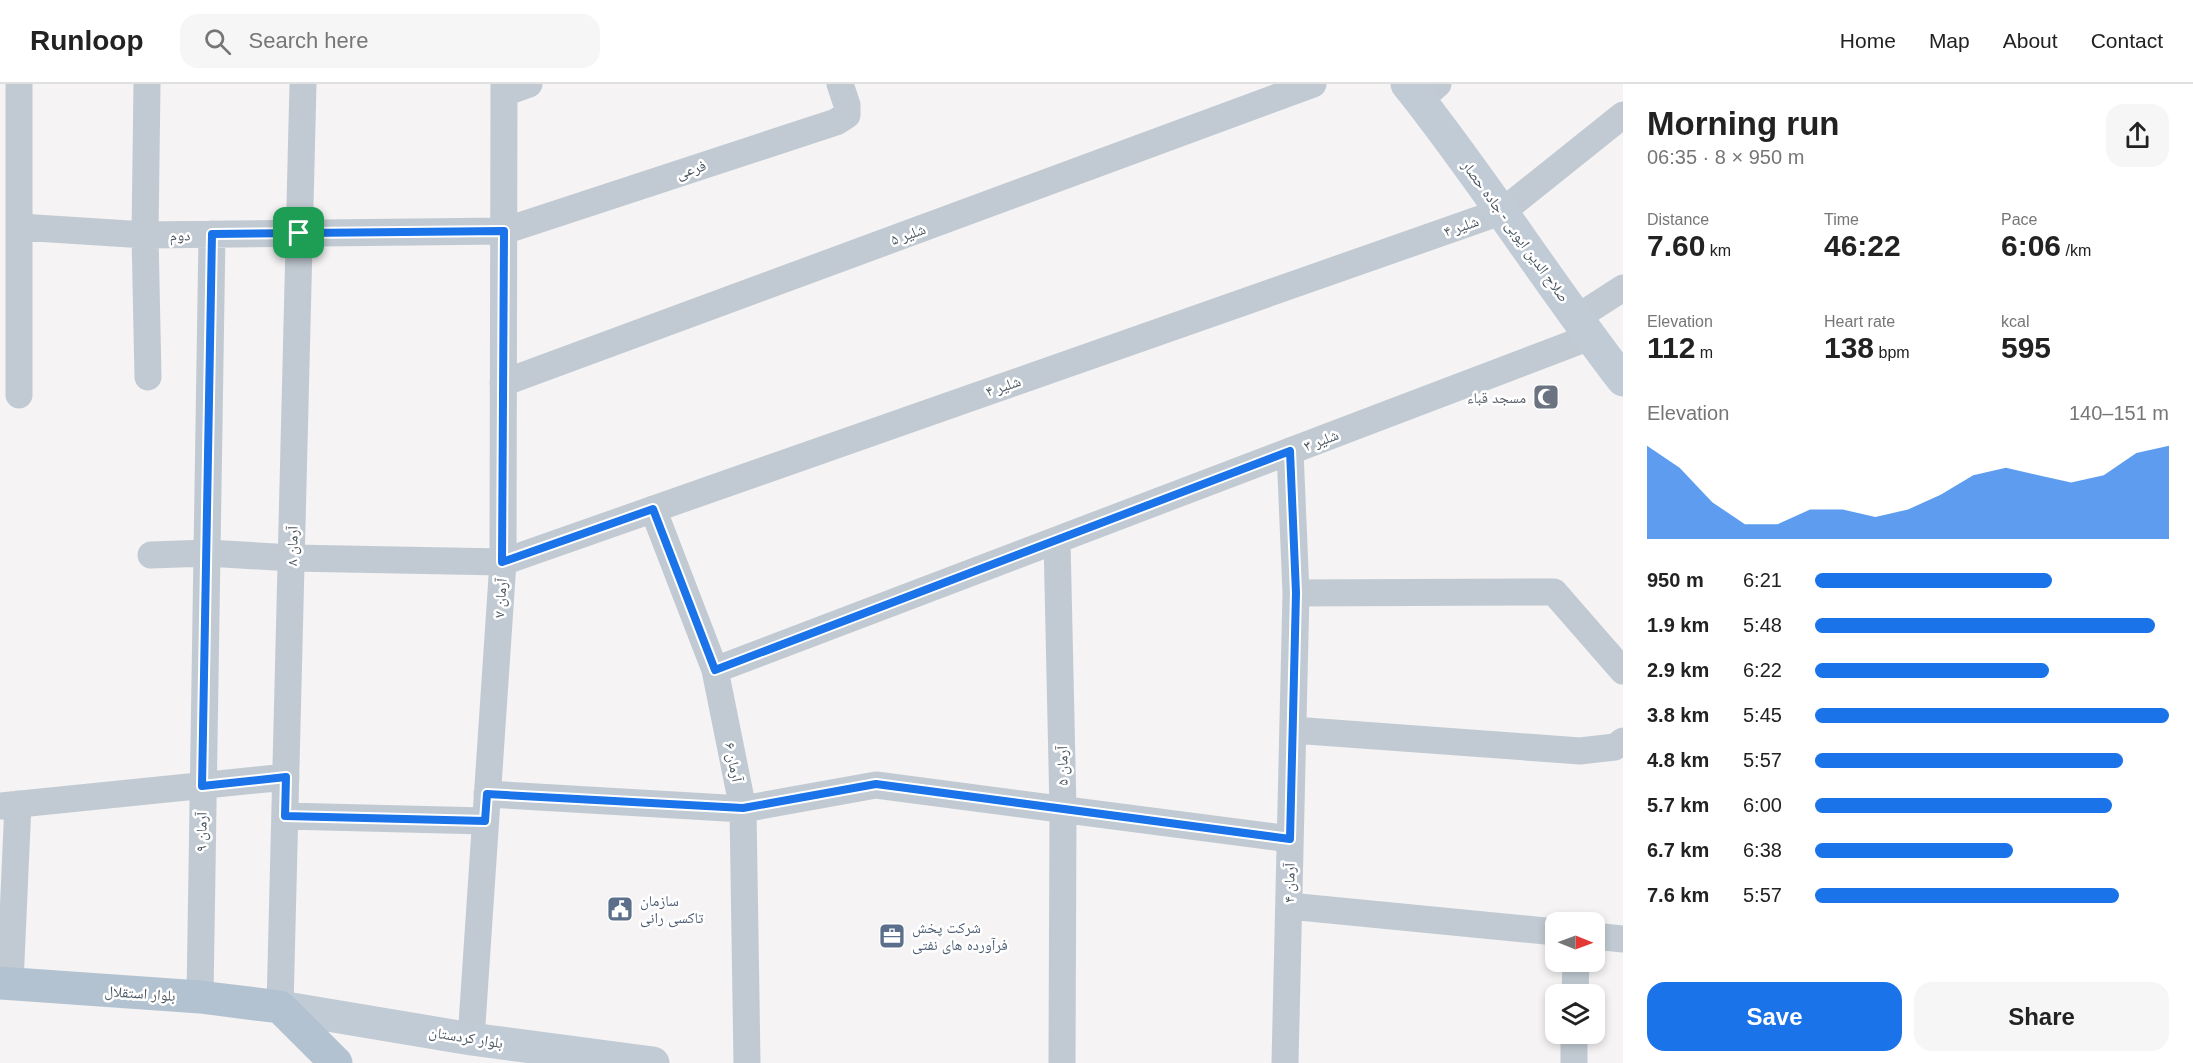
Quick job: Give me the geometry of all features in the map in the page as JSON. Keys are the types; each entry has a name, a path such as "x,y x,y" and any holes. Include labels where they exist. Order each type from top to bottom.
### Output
{"main road":[{"name":"صلاح الدین ایوبی - جاده حصار","path":"1422,89 1503,211 1623,380"},
{"name":"بلوار استقلال","path":"5,983 200,997 280,1007"},
{"name":"بلوار کردستان","path":"280,1007 471,1039 653,1063"},
{"path":"280,1007 336,1063"}],"street":[{"path":"19,84 19,395"},
{"path":"147,84 144,235 148,377"},
{"name":"آرمان ۸","path":"280,1007 303,84"},
{"path":"504,88 529,84"},
{"name":"فرعی","path":"504,231 836,122 846,115 847,105 840,84"},
{"name":"شلیر ۵","path":"503,383 1313,84"},
{"name":"آرمان ۷","path":"471,1039 502,562 504,88"},
{"name":"شلیر ۴","path":"502,562 1503,211 1623,115"},
{"name":"دوم","path":"20,227 144,235 504,231"},
{"name":"آرمان ۹","path":"200,997 212,234"},
{"name":"شلیر ۳","path":"715,670 1290,451 1584,327 1623,288"},
{"name":"آرمان ۴","path":"1285,1063 1296,593 1290,451"},
{"name":"آرمان ۶","path":"653,509 715,670 743,808 747,1063"},
{"name":"آرمان ۵","path":"1057,540 1063,810 1062,1063"},
{"path":"151,555 207,553 291,558 502,562"},
{"path":"1296,593 1554,592 1623,671"},
{"path":"1293,730 1580,751 1615,747 1623,741"},
{"path":"5,983 9,805 286,777"},
{"path":"487,794 743,808 876,784 1290,839"},
{"path":"285,816 485,821"},
{"path":"1289,906 1545,931"},
{"path":"1605,937 1623,939"},
{"path":"1574,1044 1574,1063"}],"place":[{"name":"مسجد قباء","path":"1546,397"},
{"name":"سازمان تاکسی رانی","path":"620,909"},
{"name":"شرکت پخش فرآورده های نفتی","path":"892,936"}],"route":[{"path":"504,231 502,562 653,509 715,670 1290,451 1296,593 1290,839 876,784 743,808 487,794 485,821 285,816 286,777 202,786 212,234 299,233 504,231"}]}
